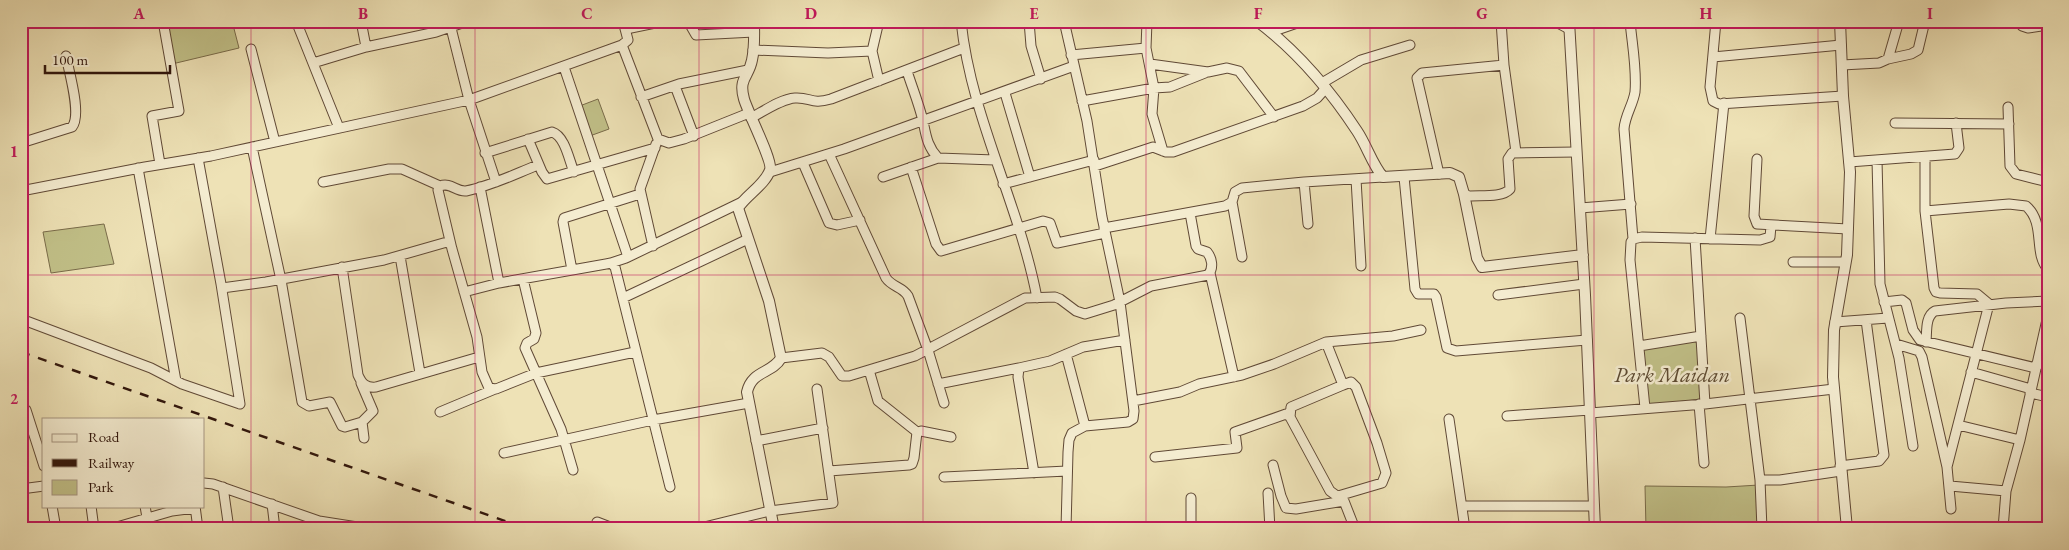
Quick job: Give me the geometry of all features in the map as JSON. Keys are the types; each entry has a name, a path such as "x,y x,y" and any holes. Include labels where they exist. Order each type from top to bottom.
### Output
{"street":[{"path":"160,164 152,116 179,111 163,21"},
{"path":"296,21 339,128"},
{"path":"361,21 366,47"},
{"path":"313,63 366,47 451,28 468,21"},
{"path":"21,191 198,158 469,100 622,46 628,40 625,25 664,21"},
{"path":"688,21 696,35 754,26 752,59 744,76 742,88 750,115 772,165 770,172 738,208 769,300 781,358 778,364 755,377 750,383 748,392 774,529"},
{"path":"879,21 872,51 879,81"},
{"path":"961,21 964,48 976,101 1030,263 1037,298"},
{"path":"1029,21 1031,46 1041,79"},
{"path":"1064,21 1095,163 1105,231 1120,302 1133,401 1133,419 1128,422 1085,426 1072,433 1069,440 1067,471 1066,529"},
{"path":"1147,21 1146,48 1154,88 1152,114 1163,151"},
{"path":"1257,21 1271,32 1324,86 1360,135 1383,178"},
{"path":"1501,21 1504,64 1516,152"},
{"path":"1554,21 1569,25 1583,255 1595,529"},
{"path":"1630,21 1635,85 1633,101 1626,113 1624,129 1633,239 1630,242 1630,260 1645,408"},
{"path":"1716,21 1711,95 1714,101 1724,103 1843,96"},
{"path":"1840,21 1843,96 1849,162 1848,229 1845,262 1835,322 1834,389 1847,529"},
{"path":"1888,59 1899,21"},
{"path":"1842,65 1879,63 1911,54 1918,50 1925,21"},
{"path":"2020,21 2022,26 2028,28 2048,25"},
{"path":"1271,32 1299,22"},
{"path":"451,28 469,100 496,182"},
{"path":"1003,184 1095,163 1153,147 1173,152 1311,102 1324,86 1353,64 1410,45"},
{"path":"1713,57 1841,45"},
{"path":"622,46 656,143 640,189 653,246"},
{"path":"528,139 538,165 547,179 596,165 656,143 669,143 694,136 791,98 804,98 817,103 964,48"},
{"path":"1071,55 1146,48"},
{"path":"251,49 275,142"},
{"path":"753,50 823,53 872,51"},
{"path":"21,143 72,127 76,123 76,112 66,56"},
{"path":"1150,64 1208,72"},
{"path":"1439,174 1417,78 1419,75 1426,73 1504,64"},
{"path":"770,172 803,163 976,101 1005,93 1074,66"},
{"path":"564,67 627,254 626,258"},
{"path":"1082,101 1154,88 1170,87 1208,72 1227,68 1239,71 1274,117"},
{"path":"641,98 675,86 748,70"},
{"path":"906,70 923,121 928,145 938,158"},
{"path":"675,86 694,136"},
{"path":"1005,93 1030,177"},
{"path":"1710,239 1724,103"},
{"path":"2008,107 2010,166 2013,171 2021,176 2048,182"},
{"path":"1895,123 2009,124"},
{"path":"1849,162 1955,154 1958,152 1956,123"},
{"path":"485,153 547,133 556,133 562,140 574,172"},
{"path":"252,147 281,280 302,402 308,406 330,402 342,426 345,427 362,422 373,411 358,375 342,267"},
{"path":"1464,194 1469,196 1493,195 1508,192 1510,189 1508,159 1512,153 1576,152"},
{"path":"829,154 886,278 893,286 903,290 908,296 928,350 944,403"},
{"path":"1925,157 1926,210 1933,283 1936,292 1977,294 1989,304"},
{"path":"21,319 151,368 176,381 240,404 222,288 198,158"},
{"path":"883,177 938,158 995,160"},
{"path":"1757,159 1755,222 1760,226 1848,229"},
{"path":"1877,160 1878,262 1884,302 1896,344 1913,446"},
{"path":"803,163 829,223 837,225 860,220"},
{"path":"323,182 389,169 402,169 408,170 440,186 448,185 462,191 496,182 538,165"},
{"path":"911,167 940,251 1047,221 1050,223 1057,243 1225,206 1232,202"},
{"path":"138,168 176,381"},
{"path":"1242,257 1232,202 1238,189 1304,182 1450,173 1459,177 1476,258 1482,267 1583,255"},
{"path":"1404,177 1415,289 1418,294 1430,293 1436,297 1447,348 1456,351 1587,340"},
{"path":"1356,179 1361,266"},
{"path":"1304,182 1308,224"},
{"path":"440,186 438,190 450,245 477,337 482,372 489,388 496,389"},
{"path":"480,187 499,283"},
{"path":"572,270 563,222 564,218 640,194"},
{"path":"464,292 523,278 611,263 653,246 742,202"},
{"path":"1580,208 1630,204"},
{"path":"1926,210 2009,204 2026,206 2035,216 2043,260 2048,269"},
{"path":"1190,213 1196,246 1209,254 1212,267 1210,273 1234,377"},
{"path":"1633,239 1642,237 1766,239 1770,237 1771,226"},
{"path":"1695,238 1701,336 1704,463"},
{"path":"623,298 748,239"},
{"path":"222,288 281,280 400,256 443,242 450,245"},
{"path":"400,256 420,373"},
{"path":"1793,262 1845,262"},
{"path":"611,263 617,272 635,352 670,487"},
{"path":"781,358 822,353 829,358 842,376 898,362 928,350 1025,298 1060,299 1076,311 1085,314 1120,302 1151,286 1208,275 1210,273"},
{"path":"523,278 536,333 534,339 527,343 526,348 565,440 573,470"},
{"path":"1498,294 1584,284"},
{"path":"1884,302 1902,300 1906,303 1917,337 1926,342 2036,366 2048,366"},
{"path":"1926,342 1928,318 1931,313 1940,310 1989,304 2048,301"},
{"path":"1947,467 1989,304"},
{"path":"2003,529 2006,491 2020,440 2048,315"},
{"path":"1740,318 1760,480 1762,529"},
{"path":"1835,322 1888,318"},
{"path":"1760,480 1780,480 1841,469 1879,461 1884,455 1866,320"},
{"path":"1133,401 1180,392 1199,384 1234,377 1269,366 1326,342 1392,336 1421,330"},
{"path":"1639,346 1701,336"},
{"path":"938,384 1050,361 1084,347 1125,340"},
{"path":"1326,342 1344,385"},
{"path":"1896,344 1919,351 1922,357 1947,467 1951,509"},
{"path":"440,412 536,373 635,352"},
{"path":"1066,354 1085,426"},
{"path":"361,383 368,388 376,387 479,356"},
{"path":"1019,368 1018,377 1034,473"},
{"path":"869,370 878,401 917,432 921,431 951,437"},
{"path":"1971,372 2048,397"},
{"path":"1273,465 1286,508 1296,508 1341,499 1382,483 1386,473 1356,387 1351,382 1291,407 1290,417 1326,486 1341,499 1355,529"},
{"path":"696,529 770,511 833,503 817,389"},
{"path":"1507,416 1702,404 1834,389"},
{"path":"504,453 653,420 749,403"},
{"path":"26,410 42,460"},
{"path":"1155,457 1237,448 1235,432 1286,414 1290,417"},
{"path":"1449,420 1465,529"},
{"path":"362,422 364,438"},
{"path":"1958,425 2020,440"},
{"path":"756,440 823,428"},
{"path":"829,471 912,464 917,432"},
{"path":"944,477 1067,471"},
{"path":"205,483 223,487 272,504 320,525 370,529"},
{"path":"21,489 42,486"},
{"path":"1950,486 2006,491"},
{"path":"223,487 229,529"},
{"path":"1268,493 1270,529"},
{"path":"1191,498 1191,529"},
{"path":"272,504 275,529"},
{"path":"1462,506 1594,506"},
{"path":"52,508 56,529"},
{"path":"91,508 94,529"},
{"path":"145,508 149,529"},
{"path":"110,529 191,508"},
{"path":"195,508 198,529"},
{"path":"596,522 615,529"}],"green space":[{"path":"167,21 232,21 239,48 172,64"},
{"path":"598,99 609,129 587,137 577,107"},
{"path":"104,224 114,264 51,273 43,232"},
{"name":"Park Maidan","path":"1698,341 1703,399 1647,405 1641,349"},
{"path":"1759,485 1760,529 1646,529 1645,486 1726,487"}],"railway":[{"path":"21,352 528,529"}]}
